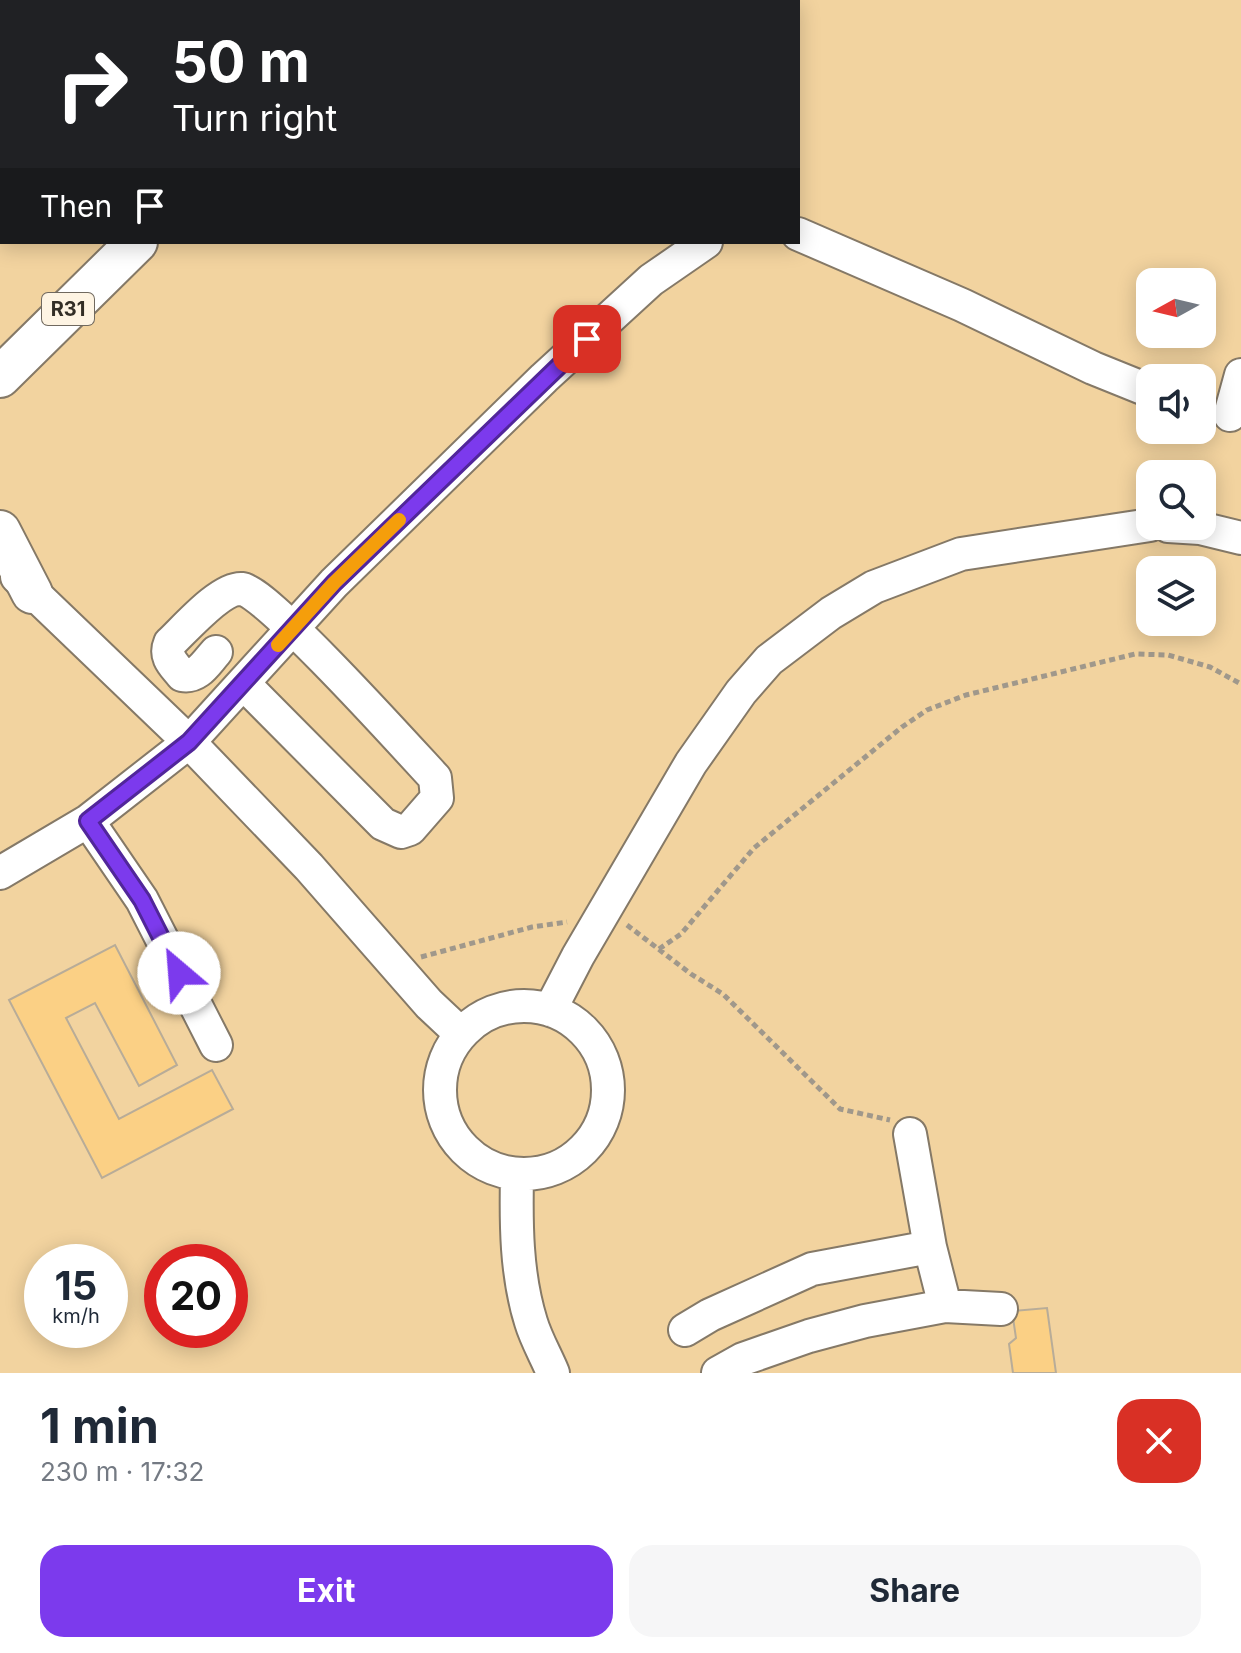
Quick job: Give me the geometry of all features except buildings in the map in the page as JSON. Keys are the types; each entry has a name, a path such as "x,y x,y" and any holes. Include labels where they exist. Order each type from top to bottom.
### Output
{"main road":[{"name":"R31","path":"0,377 135,244"},
{"path":"0,531 32,593"}],"street":[{"path":"800,235 1136,385"},
{"path":"0,873 88,821 189,742 334,583 544,378 651,280 703,244"},
{"path":"1224,413 1241,375"},
{"path":"550,1010 605,908 691,763 741,692 769,660 831,613 874,587 961,554 1136,527"},
{"path":"1216,532 1241,538"},
{"path":"0,558 32,593 189,742 309,867 429,1004 460,1033"},
{"path":"216,652 196,675 189,676 182,675 168,657 167,650 170,643 226,591 244,589 252,592 293,628 435,778 437,798 410,829 401,832 383,824 243,683"},
{"path":"88,821 142,900 216,1045"},
{"path":"532,1005 550,1010 583,1027 600,1052 609,1080 606,1110 594,1138 573,1159 546,1172 517,1175 491,1168 468,1154 451,1133 441,1109 440,1082 446,1056 460,1033 480,1016 505,1007 532,1005"},
{"path":"910,1134 930,1247 945,1306"},
{"path":"517,1175 516,1226 521,1273 531,1322 553,1373"},
{"path":"685,1330 710,1315 812,1269 930,1247"},
{"path":"718,1373 743,1359 865,1321 945,1306 1001,1309"}],"path":[{"path":"659,949 681,934 754,848 927,710 966,695 1135,654 1168,655 1210,667 1241,684"},
{"path":"419,958 532,927 560,921 578,923 605,908 691,974 723,994 840,1109 895,1121 910,1134"}],"shaded area":[{"path":"800,0 1241,0 1241,1373 0,1373 0,244 800,244"}],"slow traffic":[{"path":"278,645 334,583 399,520"}],"route":[{"path":"179,973 142,900 88,821 189,742 334,583 587,339"}]}
